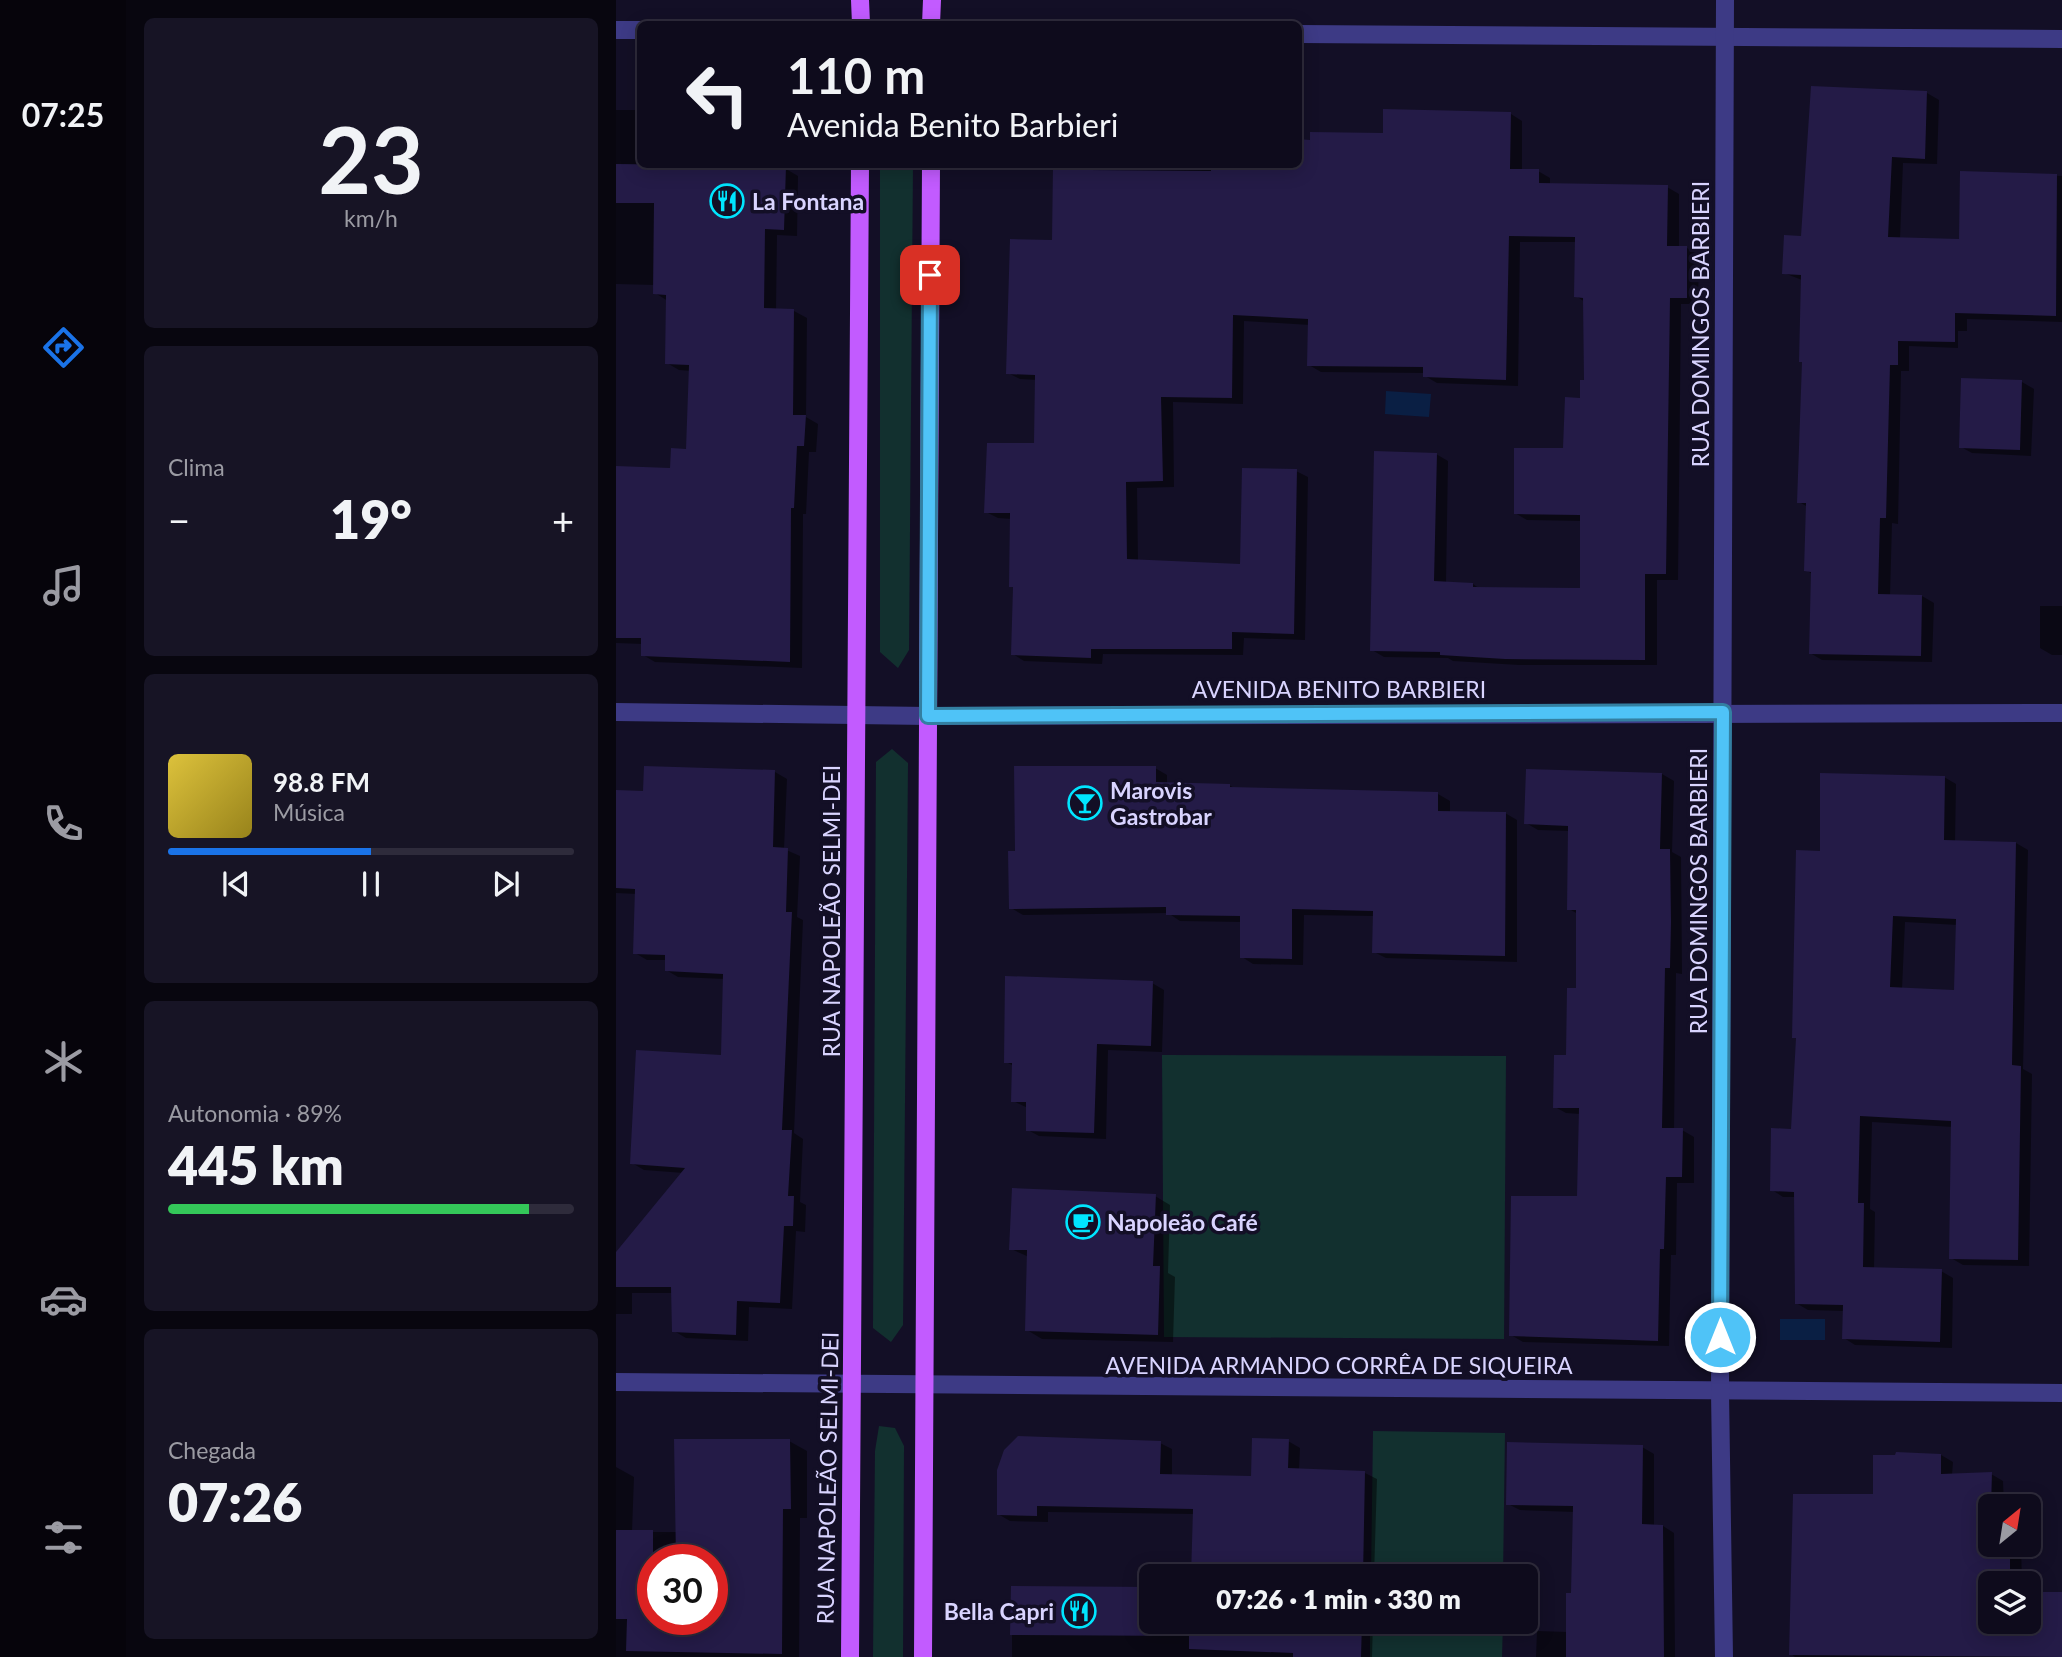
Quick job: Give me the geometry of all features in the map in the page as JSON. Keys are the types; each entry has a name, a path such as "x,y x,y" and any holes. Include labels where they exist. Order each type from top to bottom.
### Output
{"main road":[{"path":"860,0 860,21"},
{"path":"932,0 932,21"},
{"name":"RUA NAPOLEÃO SELMI-DEI","path":"850,1657 860,168"},
{"path":"923,1657 931,168"}],"street":[{"name":"RUA DOMINGOS BARBIERI","path":"1724,1657 1720,1392 1725,0"},
{"path":"616,30 637,30"},
{"path":"1302,34 2062,39"},
{"name":"AVENIDA BENITO BARBIERI","path":"616,712 928,716 2062,713"},
{"name":"AVENIDA ARMANDO CORRÊA DE SIQUEIRA","path":"616,1382 2062,1393"}],"green space":[{"path":"880,168 913,168 909,650 898,668 880,652"},
{"path":"892,749 908,763 903,1325 891,1342 873,1328 876,762"},
{"path":"1162,1055 1506,1056 1504,1339 1164,1337"},
{"path":"879,1426 895,1428 904,1446 903,1657 873,1657 875,1451"},
{"path":"1373,1431 1505,1433 1503,1564 1371,1564"},
{"path":"1370,1634 1503,1634 1502,1657 1370,1657"}],"water":[{"path":"1386,391 1431,394 1429,417 1385,414"},
{"path":"1780,1319 1825,1319 1825,1340 1780,1340"}],"building":[{"path":"1811,86 1927,91 1925,159 1892,157 1888,237 1959,239 1960,171 2057,174 2056,316 1955,313 1955,342 1898,341 1898,365 1890,365 1886,518 1880,518 1878,594 1922,595 1921,656 1809,654 1811,572 1804,571 1806,503 1797,503 1802,362 1799,362 1801,275 1782,274 1784,235 1801,236"},
{"path":"1383,109 1511,112 1510,169 1539,169 1539,183 1668,185 1667,246 1687,246 1687,298 1670,298 1666,574 1645,574 1645,660 1505,659 1440,655 1440,652 1370,651 1374,451 1437,453 1434,581 1473,583 1473,587 1580,588 1580,515 1514,514 1514,448 1563,448 1565,397 1580,398 1580,380 1584,380 1583,298 1574,297 1575,237 1509,236 1506,380 1423,377 1423,367 1307,366 1308,319 1233,315 1232,398 1161,397 1163,481 1126,482 1127,559 1240,564 1242,468 1297,469 1294,634 1232,632 1232,649 1091,649 1091,658 1011,655 1013,587 1009,587 1010,513 984,513 987,443 1034,443 1035,375 1006,374 1010,239 1052,240 1053,168 1211,171 1211,168 1302,168 1302,139 1310,140 1310,132 1383,133"},
{"path":"616,164 637,164 637,168 786,168 784,230 765,229 764,308 794,309 793,415 806,415 804,446 797,446 794,508 791,508 790,662 641,656 641,638 616,638 616,466 670,468 671,448 686,449 689,365 665,364 666,295 653,294 654,203 616,203"},
{"path":"1961,378 2022,380 2020,450 1959,448"},
{"path":"644,766 775,770 773,847 788,848 786,912 792,912 782,1130 792,1130 788,1196 794,1196 793,1226 784,1226 780,1303 737,1301 736,1335 672,1332 671,1287 616,1287 616,1252 685,1168 630,1164 636,1050 721,1055 723,974 665,971 665,955 633,954 635,889 616,888 616,790 643,791"},
{"path":"1014,766 1156,766 1156,782 1230,784 1230,787 1438,792 1438,811 1506,812 1505,956 1372,953 1373,911 1292,909 1292,959 1240,958 1240,916 1166,915 1166,907 1009,909 1008,851 1015,851"},
{"path":"1526,769 1662,773 1660,849 1670,849 1671,922 1670,968 1665,968 1662,1128 1683,1128 1682,1177 1666,1177 1664,1249 1660,1249 1658,1341 1509,1336 1511,1196 1577,1196 1579,1108 1553,1108 1554,1055 1566,1055 1567,988 1576,988 1576,910 1567,910 1568,826 1524,824"},
{"path":"1820,773 1945,776 1944,840 2016,842 2012,1065 2021,1066 2018,1260 1949,1259 1951,1121 1860,1116 1858,1203 1864,1203 1863,1267 1942,1269 1940,1342 1842,1339 1843,1305 1795,1304 1794,1192 1770,1191 1771,1128 1791,1129 1796,1038 1792,1038 1796,850 1820,851","holes":["1893,916 1956,919 1954,990 1890,987"]},
{"path":"1005,976 1153,981 1151,1046 1097,1044 1094,1133 1026,1131 1026,1102 1011,1102 1012,1063 1004,1063"},
{"path":"1012,1188 1156,1194 1153,1266 1160,1266 1158,1335 1025,1331 1027,1250 1009,1250"},
{"path":"1018,1436 1161,1441 1160,1474 1251,1476 1252,1438 1289,1439 1288,1468 1365,1471 1363,1564 1191,1564 1193,1509 1037,1506 1037,1516 997,1515 997,1470 1004,1450"},
{"path":"674,1439 790,1439 791,1509 783,1509 782,1654 626,1651 627,1619 616,1619 616,1530 653,1530 653,1544 637,1544 637,1635 728,1635 728,1544 676,1544"},
{"path":"1507,1442 1643,1445 1642,1524 1663,1525 1664,1657 1566,1657 1566,1593 1571,1593 1573,1506 1506,1505"},
{"path":"1896,1452 1941,1454 1941,1474 1992,1472 1991,1494 1978,1494 1978,1558 2010,1558 2010,1571 1978,1571 1978,1634 2041,1634 2041,1592 2062,1592 2062,1657 1789,1655 1793,1494 1873,1494 1873,1455 1895,1455"},
{"name":"Bella Capri","path":"1011,1586 1139,1587 1139,1634 1362,1634 1361,1657 1293,1657 1293,1653 1189,1649 1189,1636 1010,1635"}],"place":[{"name":"La Fontana","path":"727,201"},
{"name":"Marovis Gastrobar","path":"1085,803"},
{"name":"Napoleão Café","path":"1083,1222"},
{"name":"Bella Capri","path":"1079,1611"}],"route":[{"path":"930,275 928,716 1723,712 1720,1337"}]}
